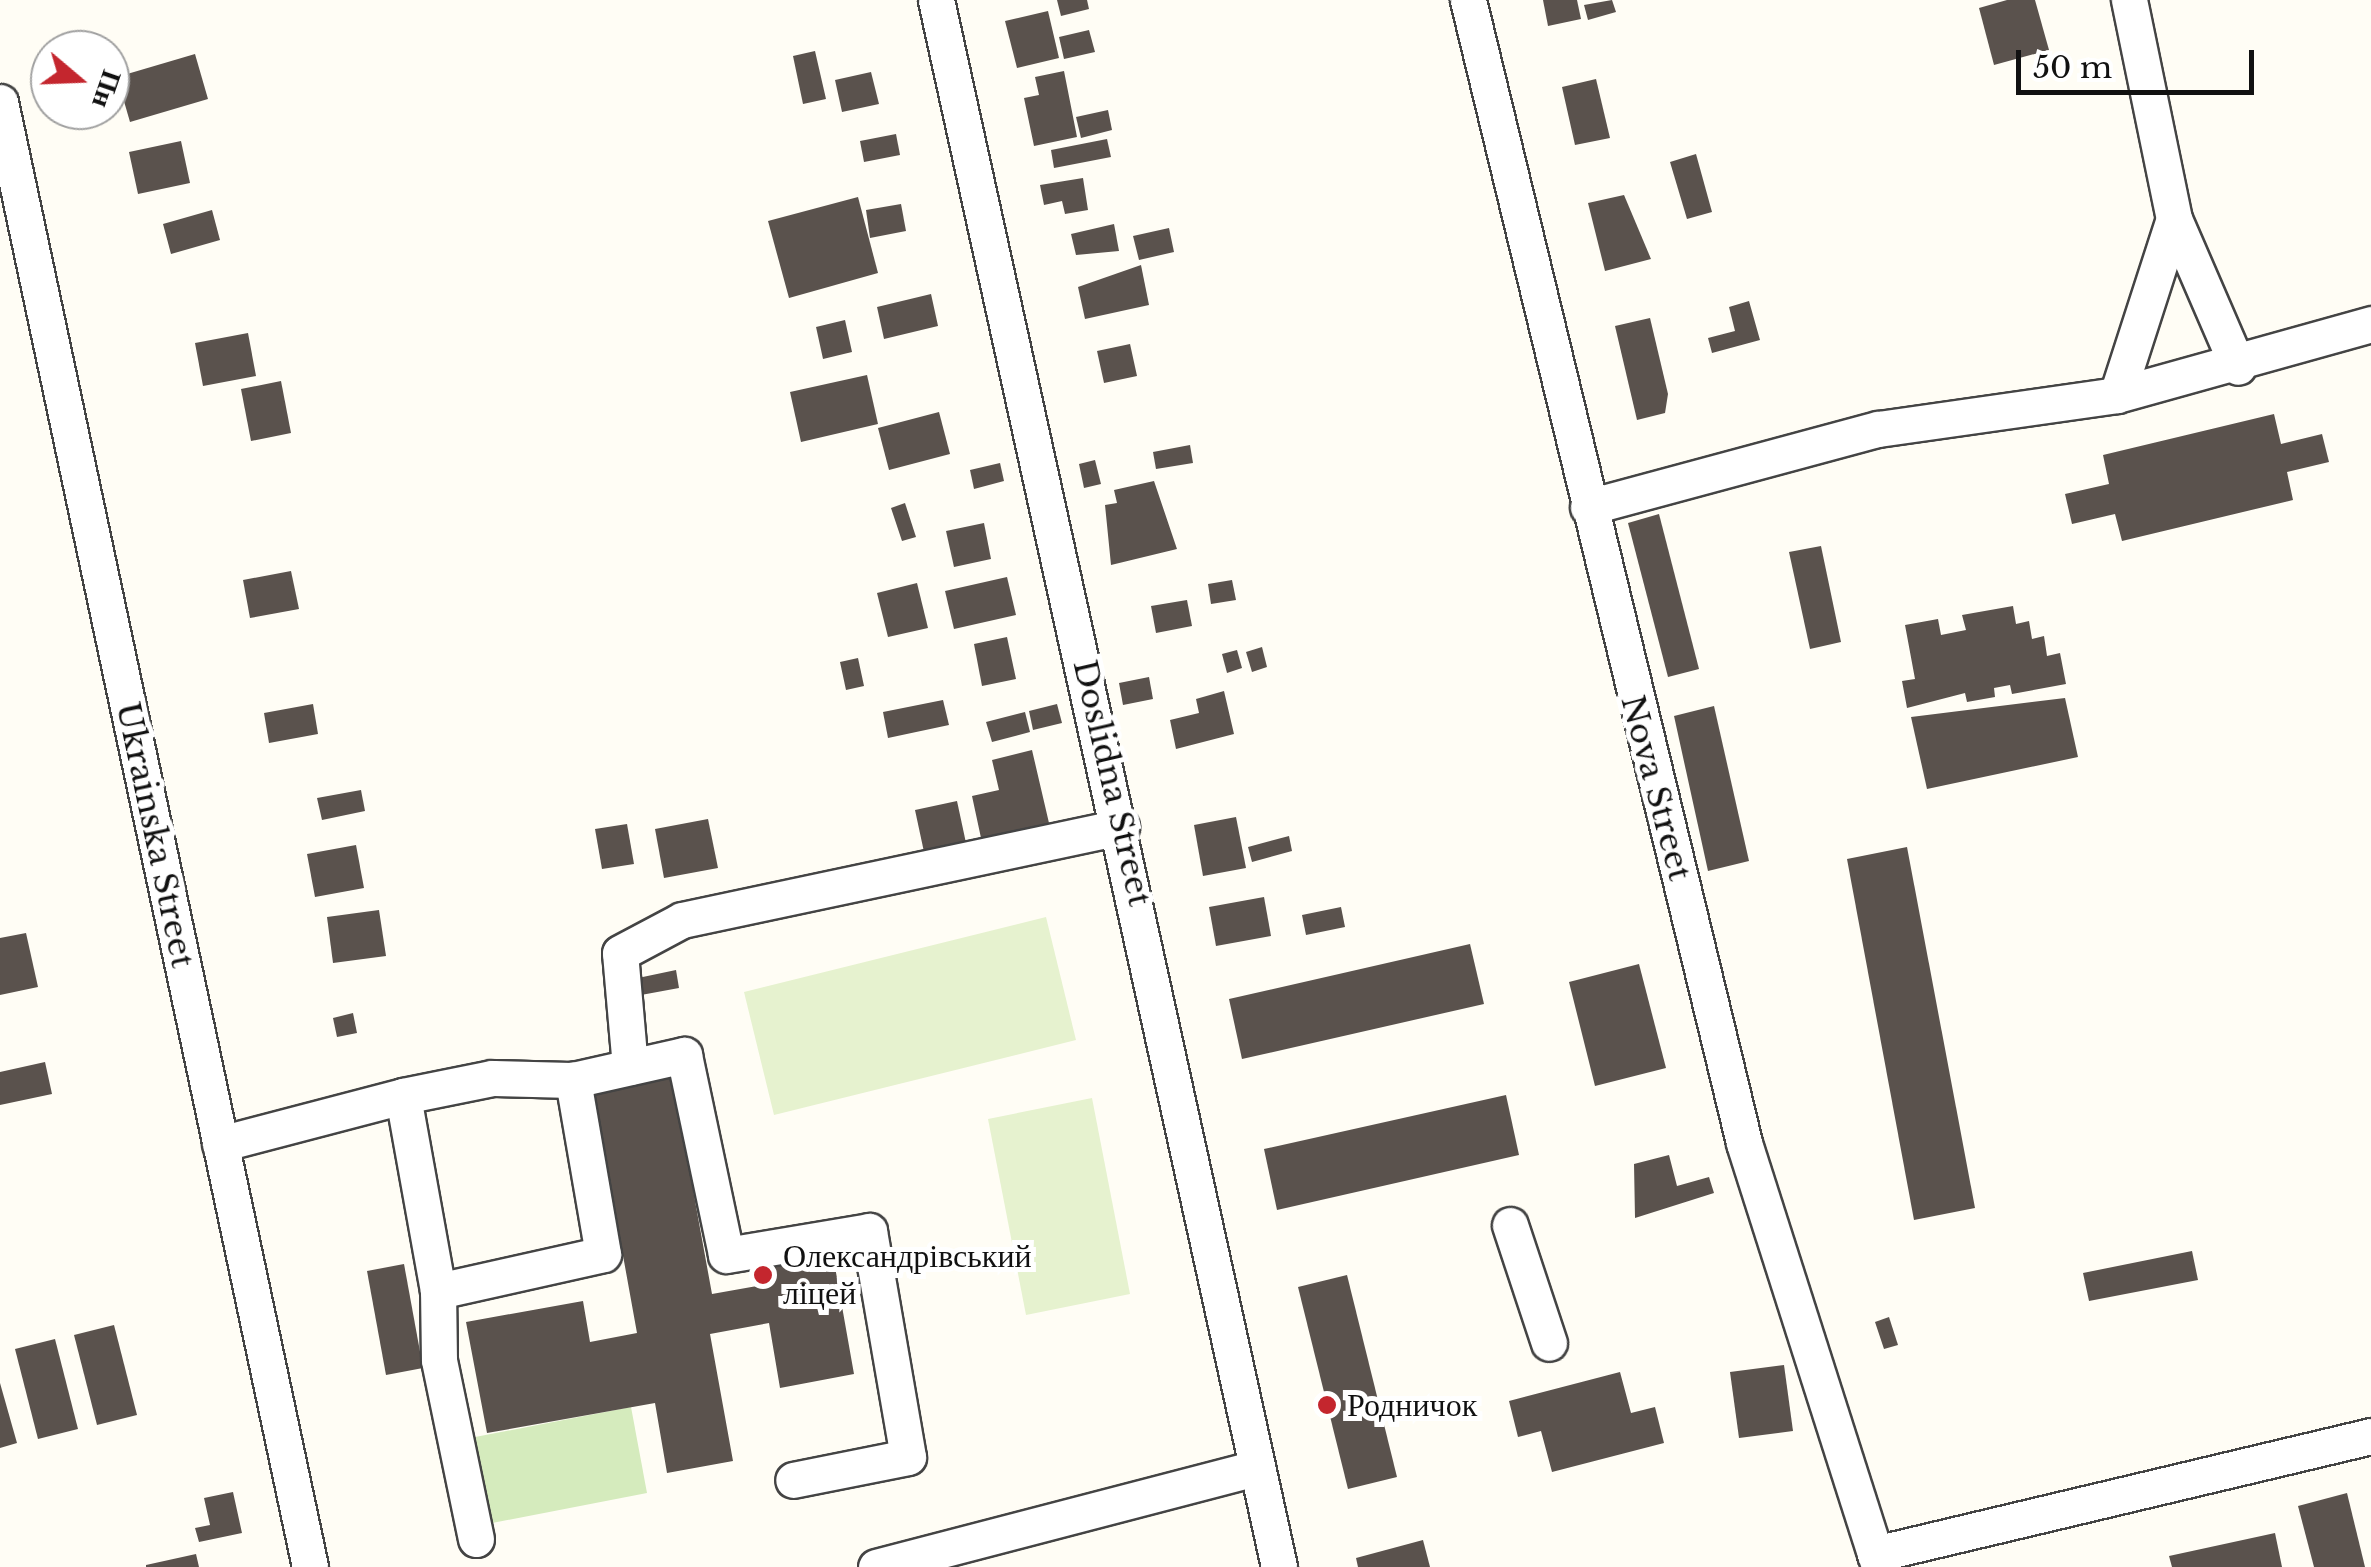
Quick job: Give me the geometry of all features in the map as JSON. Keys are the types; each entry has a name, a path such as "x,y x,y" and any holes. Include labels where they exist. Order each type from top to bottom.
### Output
{"street":[{"name":"Doslidna Street","path":"936,0 1121,827 1279,1567"},
{"name":"Nova Street","path":"1468,0 1744,1143 1877,1560"},
{"path":"2128,0 2174,219 2238,367"},
{"name":"Ukrainska Street","path":"0,102 310,1567"},
{"path":"2117,395 2174,219"},
{"path":"1588,507 1878,429 2117,395 2238,367 2371,324"},
{"path":"630,1067 620,953 682,920 1121,827"},
{"path":"220,1144 403,1096 492,1078 573,1080 684,1055 726,1254 869,1231 908,1457 793,1480"},
{"path":"438,1292 603,1254 573,1080"},
{"path":"403,1096 438,1292 439,1360 476,1539"},
{"path":"1510,1226 1548,1343"},
{"path":"1877,1560 2371,1436"},
{"path":"876,1567 1257,1468"}],"green space":[{"path":"1046,917 1076,1040 774,1115 744,992"},
{"path":"1092,1098 1130,1294 1026,1315 988,1119"},
{"path":"631,1407 647,1493 487,1524 470,1438"}],"building":[{"path":"1057,0 1087,0 1089,9 1061,16"},
{"path":"1543,0 1577,0 1581,19 1548,26"},
{"path":"1612,0 1616,12 1588,20 1584,5"},
{"path":"2007,0 2035,0 2049,50 1994,65 1979,8"},
{"path":"1048,11 1059,58 1017,68 1005,21"},
{"path":"1089,30 1095,52 1064,59 1059,37"},
{"path":"815,51 826,99 803,104 793,56"},
{"path":"195,54 208,99 130,122 130,73"},
{"path":"1064,71 1077,137 1034,146 1024,98 1039,95 1035,77"},
{"path":"871,72 879,104 842,112 835,80"},
{"path":"1596,79 1610,138 1575,145 1562,87"},
{"path":"1108,110 1112,130 1081,138 1076,117"},
{"path":"896,134 900,155 864,162 860,141"},
{"path":"1107,139 1111,157 1054,168 1051,150"},
{"path":"181,141 190,183 138,194 129,152"},
{"path":"1696,154 1712,212 1687,219 1670,162"},
{"path":"1083,178 1088,210 1065,214 1062,201 1044,205 1040,185"},
{"path":"1624,195 1651,259 1605,271 1588,203"},
{"path":"858,197 878,273 789,298 768,221"},
{"path":"901,204 906,231 870,238 866,210"},
{"path":"212,210 220,240 171,254 163,224"},
{"path":"1114,224 1119,251 1076,255 1071,234"},
{"path":"1169,228 1174,252 1139,260 1133,236"},
{"path":"1141,265 1149,305 1085,319 1078,287"},
{"path":"931,294 938,326 884,339 877,307"},
{"path":"1749,301 1760,340 1712,353 1708,338 1735,331 1729,307"},
{"path":"1650,318 1668,394 1665,413 1637,420 1615,326"},
{"path":"845,320 852,352 823,359 816,327"},
{"path":"248,333 256,376 203,386 195,343"},
{"path":"1130,344 1137,376 1104,383 1097,351"},
{"path":"867,375 878,424 801,442 790,392"},
{"path":"281,381 291,433 251,441 241,389"},
{"path":"939,412 950,454 889,470 878,428"},
{"path":"2274,414 2281,444 2322,434 2329,462 2287,472 2293,500 2122,541 2115,514 2072,524 2065,494 2109,484 2103,455"},
{"path":"1190,445 1193,463 1156,469 1153,452"},
{"path":"1095,460 1101,484 1084,488 1079,464"},
{"path":"1000,463 1004,481 974,489 970,470"},
{"path":"1154,481 1177,549 1111,565 1105,505 1117,503 1114,490"},
{"path":"905,503 916,537 902,541 891,508"},
{"path":"1659,514 1699,669 1668,677 1628,523"},
{"path":"984,523 991,559 954,567 946,531"},
{"path":"1821,546 1841,642 1810,649 1789,552"},
{"path":"291,571 299,609 250,618 243,580"},
{"path":"1007,577 1016,615 954,629 945,591"},
{"path":"1232,580 1236,600 1211,604 1208,584"},
{"path":"917,583 928,628 888,637 877,593"},
{"path":"1187,600 1192,626 1156,633 1151,606"},
{"path":"2013,606 2016,624 2029,621 2032,639 2044,636 2047,656 2060,653 2066,684 2012,694 2010,685 1994,688 1995,697 1967,702 1965,693 1907,708 1902,681 1915,679 1905,625 1938,619 1941,635 1966,630 1962,615"},
{"path":"1007,637 1016,679 982,686 974,644"},
{"path":"1262,647 1267,667 1252,672 1246,652"},
{"path":"1237,650 1242,668 1227,673 1222,654"},
{"path":"858,658 864,686 846,690 840,662"},
{"path":"1149,677 1153,699 1123,705 1119,683"},
{"path":"1224,691 1234,734 1176,749 1170,720 1199,713 1196,699"},
{"path":"2065,698 2078,757 1927,789 1911,717"},
{"path":"943,700 949,725 888,738 883,712"},
{"path":"313,704 318,734 269,743 264,713"},
{"path":"1057,704 1062,723 1033,730 1029,711"},
{"path":"1714,706 1749,861 1708,871 1674,716"},
{"path":"1025,712 1030,732 992,742 986,722"},
{"path":"1032,750 1049,823 981,838 972,796 999,790 992,760"},
{"path":"361,790 365,811 322,820 317,798"},
{"path":"957,801 966,843 924,852 915,810"},
{"path":"1236,817 1246,868 1203,876 1194,825"},
{"path":"708,819 718,868 664,878 655,829"},
{"path":"627,824 634,864 602,869 595,829"},
{"path":"1289,836 1292,851 1252,862 1248,847"},
{"path":"356,845 364,888 315,897 307,854"},
{"path":"1907,847 1975,1208 1914,1220 1847,859"},
{"path":"1264,897 1271,936 1216,946 1209,907"},
{"path":"1341,907 1345,927 1306,935 1302,915"},
{"path":"379,910 386,956 333,963 327,917"},
{"path":"26,933 38,987 0,995 0,938"},
{"path":"1470,944 1484,1004 1242,1059 1229,999"},
{"path":"1639,964 1666,1068 1595,1086 1569,982"},
{"path":"676,970 679,988 641,995 638,978"},
{"path":"353,1013 357,1033 337,1037 333,1018"},
{"path":"45,1062 52,1094 0,1105 0,1072"},
{"path":"671,1069 712,1294 757,1286 753,1265 832,1250 854,1374 780,1388 769,1323 710,1334 733,1461 667,1473 655,1403 487,1433 466,1322 583,1301 590,1342 637,1333 592,1084"},
{"path":"1506,1095 1519,1155 1277,1210 1264,1149"},
{"path":"1669,1155 1677,1186 1709,1177 1714,1193 1635,1218 1634,1164"},
{"path":"2192,1251 2198,1280 2089,1301 2083,1273"},
{"path":"404,1264 423,1368 386,1375 367,1271"},
{"path":"1347,1275 1397,1477 1348,1489 1298,1287"},
{"path":"1889,1317 1898,1345 1884,1349 1875,1322"},
{"path":"114,1325 137,1415 97,1425 74,1335"},
{"path":"55,1339 78,1429 38,1439 15,1349"},
{"path":"1784,1365 1793,1431 1739,1438 1730,1372"},
{"path":"1620,1372 1631,1413 1655,1407 1664,1443 1552,1472 1541,1431 1518,1437 1509,1401"},
{"path":"0,1383 17,1443 0,1448"},
{"path":"233,1492 242,1533 199,1542 195,1528 210,1525 204,1498"},
{"path":"2347,1493 2365,1567 2314,1567 2298,1506"},
{"path":"2275,1533 2282,1567 2172,1567 2169,1556"},
{"path":"1423,1540 1430,1567 1358,1567 1356,1558"},
{"path":"196,1554 199,1567 146,1567 146,1565"}],"place":[{"name":"Олександрівський ліцей","path":"763,1275"},
{"name":"Родничок","path":"1327,1405"}]}
